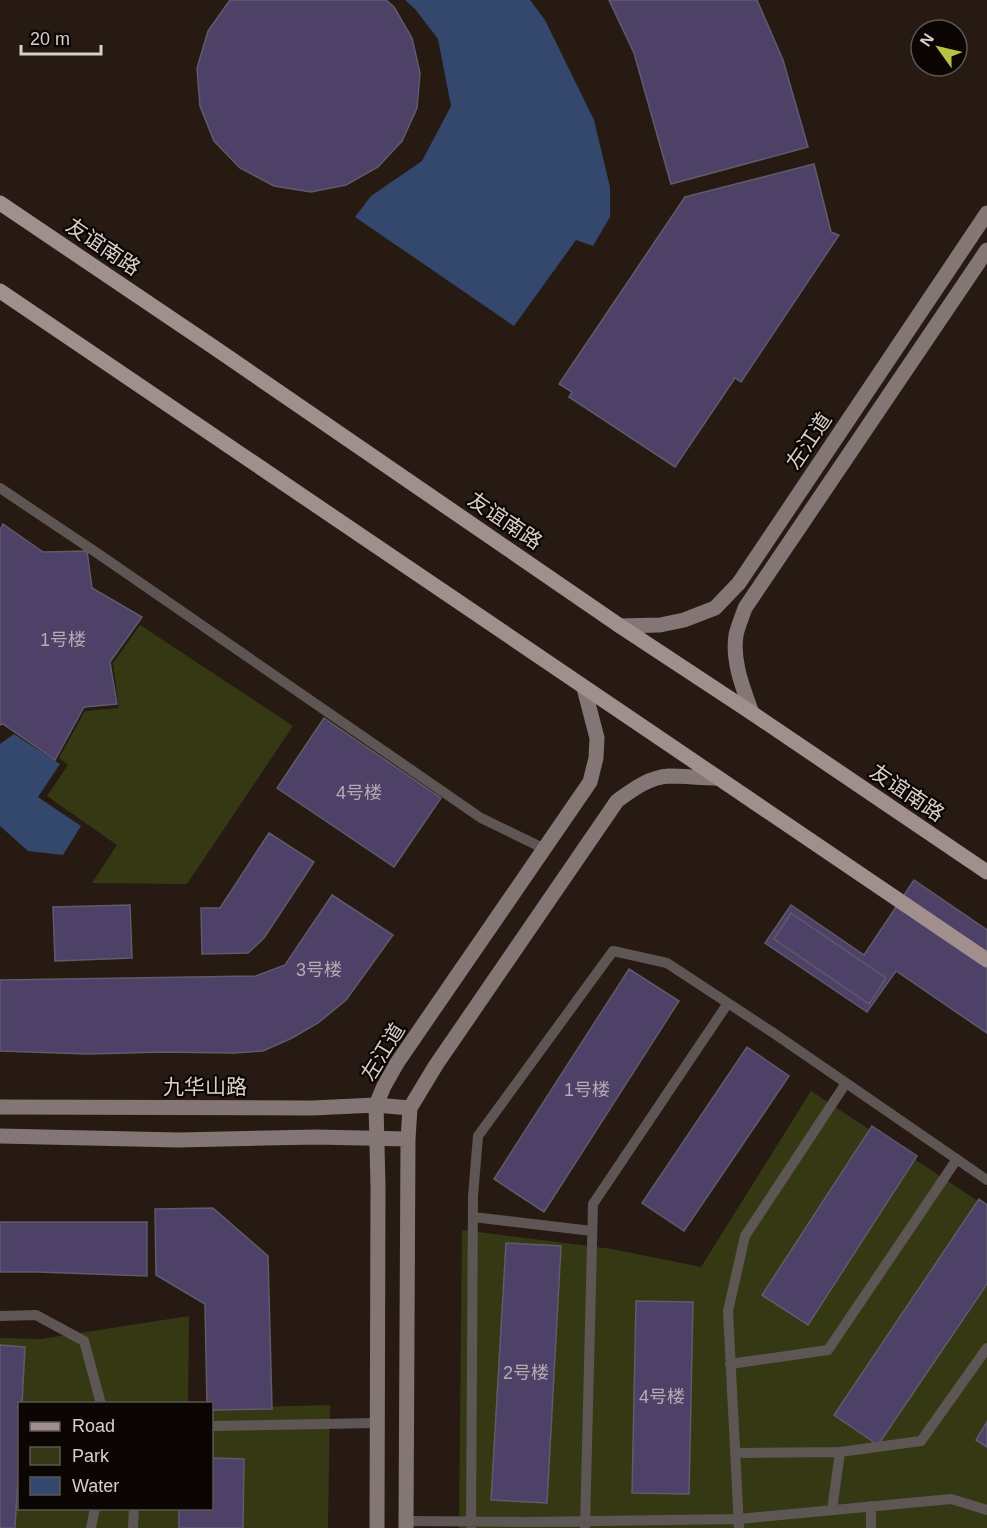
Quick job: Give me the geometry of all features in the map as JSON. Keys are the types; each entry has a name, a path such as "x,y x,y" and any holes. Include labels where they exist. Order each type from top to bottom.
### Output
{"main road":[{"name":"友谊南路","path":"0,202 620,626 987,872"},
{"path":"0,291 987,960"}],"street":[{"name":"左江道","path":"620,626 660,625 684,620 715,608 739,583 987,213"},
{"name":"左江道","path":"752,713 741,684 736,662 736,635 745,608 987,250"},
{"name":"左江道","path":"377,1528 378,1186 376,1105 397,1063 591,782 597,738 584,688"},
{"path":"406,1524 410,1108 442,1055 617,801 634,788 667,776 717,778"},
{"name":"九华山路","path":"0,1107 312,1108 376,1105 410,1108"},
{"path":"0,1136 178,1140 376,1137 408,1139"}],"lane":[{"path":"0,488 481,818 545,849"},
{"path":"471,1525 473,1217 478,1136 613,951 667,963 987,1179"},
{"path":"585,1525 593,1204 728,1003"},
{"path":"739,1524 728,1311 745,1236 846,1083"},
{"path":"730,1364 828,1350 957,1159"},
{"path":"473,1217 592,1230"},
{"path":"0,1316 36,1315 84,1341 100,1402"},
{"path":"736,1453 840,1452 921,1441 987,1348"},
{"path":"213,1426 377,1423"},
{"path":"832,1510 840,1452"},
{"path":"406,1524 739,1524 832,1510 951,1498 987,1510"},
{"path":"871,1506 871,1528"},
{"path":"91,1528 94,1510"},
{"path":"133,1528 134,1510"}],"green space":[{"path":"140,625 293,726 187,884 92,883 117,845 47,796 68,765 59,758 85,711 119,708 113,663"},
{"path":"811,1091 987,1207 987,1528 459,1528 462,1230 612,1249 701,1267"},
{"path":"189,1316 188,1402 18,1402 18,1510 213,1510 213,1408 330,1405 328,1528 0,1528 0,1338 41,1339"}],"water":[{"path":"405,0 530,0 545,20 594,120 610,187 610,217 593,246 576,240 514,326 355,217 371,196 422,161 451,106 438,39 415,9"},
{"path":"14,734 60,764 38,797 81,826 63,855 28,851 0,826 0,744"}],"building":[{"path":"230,0 386,0 394,7 412,38 420,73 417,108 402,141 378,167 346,185 311,192 274,186 240,168 214,141 200,106 197,68 208,31"},
{"path":"609,0 757,0 783,60 808,147 671,184 634,53"},
{"path":"814,164 831,232 839,235 741,382 735,378 675,467 569,397 572,392 559,384 685,197"},
{"path":"3,524 43,552 87,551 92,588 142,617 110,662 117,704 84,707 55,760 3,724 0,725 0,530"},
{"path":"324,718 441,798 394,867 277,788"},
{"path":"269,833 314,862 264,938 248,953 202,954 201,908 220,908"},
{"path":"914,880 987,930 987,1033 896,971 867,1012 765,943 791,905 864,955"},
{"path":"332,895 393,935 346,1000 318,1023 292,1038 263,1051 234,1053 88,1054 0,1051 0,980 256,976 285,965"},
{"path":"130,905 132,958 55,961 53,907"},
{"path":"791,913 886,978 869,1004 774,939"},
{"path":"629,969 679,1001 544,1212 494,1179"},
{"path":"747,1047 789,1076 684,1231 642,1203"},
{"path":"872,1126 917,1156 808,1325 762,1295"},
{"path":"979,1199 987,1205 987,1284 878,1445 834,1415"},
{"path":"213,1208 268,1256 272,1409 213,1410 213,1402 207,1402 205,1304 156,1275 155,1209"},
{"path":"0,1222 147,1222 147,1276 0,1272"},
{"path":"506,1243 561,1246 547,1503 491,1500"},
{"path":"636,1301 693,1302 689,1494 632,1493"},
{"path":"0,1345 25,1347 22,1402 18,1402 15,1528 0,1528"},
{"path":"987,1422 987,1447 976,1440"},
{"path":"213,1458 244,1459 243,1528 179,1528 179,1510 213,1510"}]}
